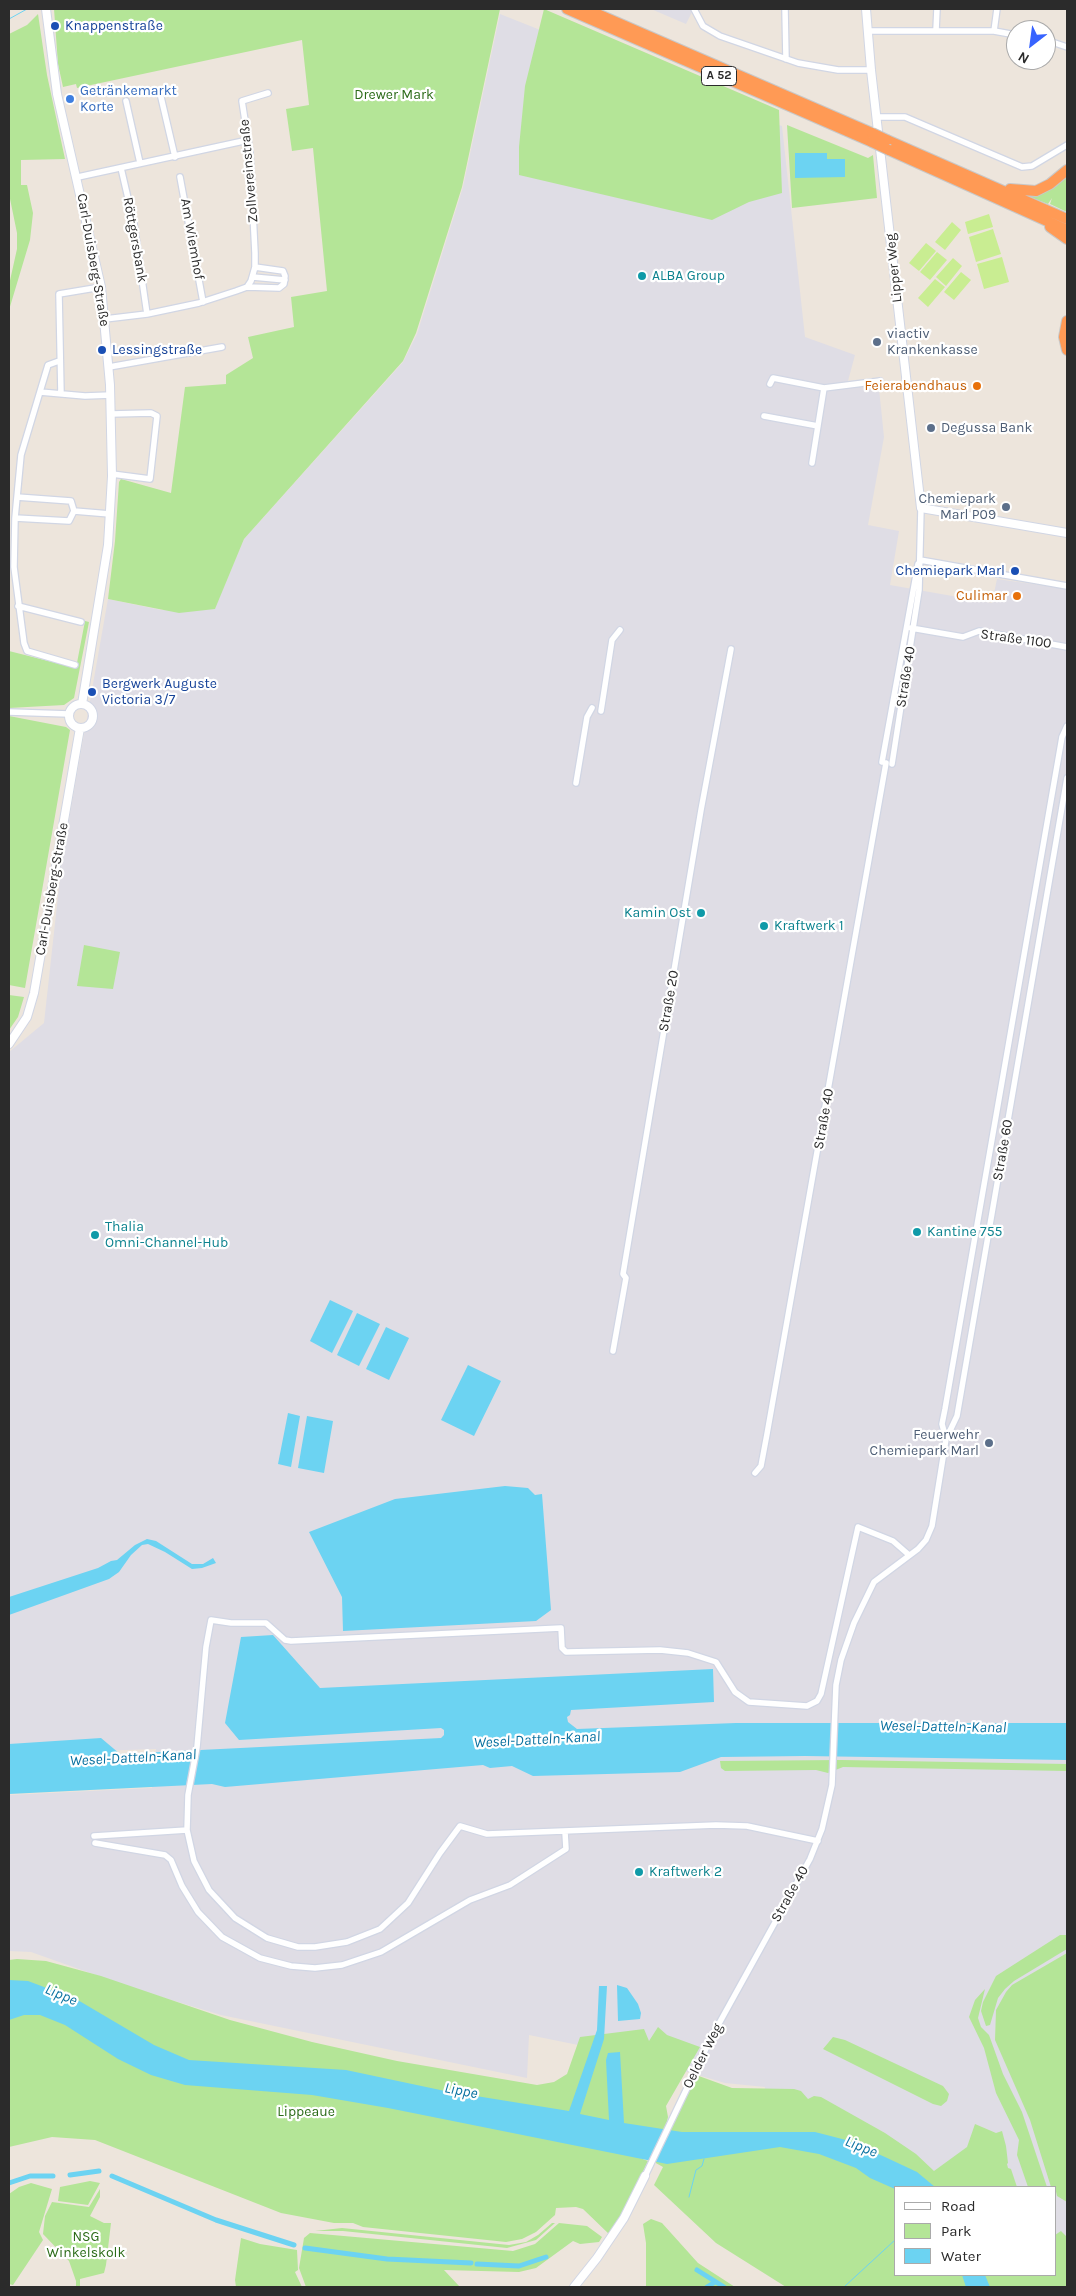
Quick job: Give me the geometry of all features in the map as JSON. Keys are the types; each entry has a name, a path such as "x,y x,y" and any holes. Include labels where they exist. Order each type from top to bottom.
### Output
{"highway":[{"name":"A 52","path":"567,9 872,138"},
{"name":"A 52","path":"586,9 888,145 1067,230"},
{"name":"A 52","path":"888,145 972,177 1067,219"},
{"path":"972,177 1010,189 1029,192 1050,184 1067,170"},
{"path":"1001,200 1046,224 1067,239"},
{"path":"1067,321 1064,337 1067,350"}],"main road":[{"name":"Carl-Duisberg-Straße","path":"46,9 57,93 78,177 101,287 112,414 110,514 100,603 82,704"},
{"name":"Lipper Weg","path":"866,9 871,70 921,508"},
{"path":"921,508 1067,534"},
{"path":"82,704 90,707 93,717 88,725 80,728 72,723 69,714 74,706 82,704"},
{"name":"Carl-Duisberg-Straße","path":"9,1044 27,1016 34,994 80,728"},
{"path":"574,2287 597,2258 624,2218 644,2176"}],"street":[{"path":"694,9 703,26 710,31 786,59 819,68 871,70"},
{"path":"785,9 786,59"},
{"path":"936,30 937,9"},
{"path":"994,32 997,9"},
{"path":"868,31 936,30 1006,34"},
{"path":"160,93 175,157"},
{"name":"Zollvereinstraße","path":"247,286 253,277 255,267 248,140 242,101 268,93"},
{"path":"126,101 140,162"},
{"path":"877,117 906,117 1022,167 1032,166 1067,145"},
{"path":"78,177 248,140"},
{"name":"Röttgersbank","path":"121,168 134,224 147,314"},
{"name":"Am Wiemhof","path":"180,177 203,302"},
{"path":"105,318 147,314 203,302 247,286 279,288 284,284 285,274 280,270 255,267"},
{"path":"253,277 285,280"},
{"path":"60,394 59,294 101,287"},
{"path":"109,366 222,348"},
{"path":"59,361 48,365 21,455 15,518 14,567 18,606 27,651 75,665"},
{"path":"770,384 774,378 824,388 880,381"},
{"path":"812,463 824,388"},
{"path":"40,392 111,395"},
{"path":"112,414 151,413 157,416 150,479 112,474"},
{"path":"764,416 818,426"},
{"path":"15,518 69,522 74,511 71,502 17,497"},
{"path":"887,763 907,627 916,590 920,560 921,508"},
{"path":"74,511 110,514"},
{"path":"920,560 1067,586"},
{"name":"Straße 40","path":"755,1473 761,1466 887,763 914,628 916,590"},
{"path":"18,606 81,622"},
{"name":"Straße 1100","path":"907,627 963,637 979,631 1067,647"},
{"path":"601,711 612,640 620,630"},
{"name":"Straße 20","path":"613,1351 626,1278 624,1274 731,649"},
{"path":"576,783 587,717 592,708"},
{"path":"9,712 69,714"},
{"path":"946,1439 942,1424 1061,746 1067,726"},
{"name":"Straße 60","path":"909,1555 926,1540 933,1520 946,1439 957,1416 1067,778"},
{"path":"818,1841 739,1826 487,1834 460,1826 414,1894 390,1921 380,1928 347,1942 315,1948 298,1947 267,1938 235,1918 214,1897 194,1861 187,1830 188,1795 197,1747 206,1647 211,1620 231,1623 266,1624 285,1640 291,1641 561,1628 562,1648 566,1652 660,1650 688,1653 716,1662 735,1692 744,1700 755,1703 807,1706 817,1701 821,1694 858,1527 893,1541 909,1555"},
{"name":"Straße 40","path":"734,1996 818,1841 826,1818 832,1785 835,1698 838,1673 846,1643 868,1594 880,1575 909,1555"},
{"path":"187,1830 95,1839 164,1854 171,1860 182,1886 198,1912 222,1936 248,1953 266,1960 291,1966 315,1968 342,1965 382,1952 470,1900 510,1885 566,1849 565,1832"},
{"name":"Oelder Weg","path":"644,2176 734,1996"}],"shaded area":[{"path":"651,9 691,9 692,12 686,24"},
{"name":"Chemiepark Marl","path":"500,14 782,126 805,337 855,355 848,381 878,379 884,437 868,525 899,531 890,585 992,603 997,579 1067,589 1067,2287 1056,2276 1056,2186 932,2186 755,2130 765,2087 725,2083 637,2057 529,2035 527,2078 221,2015 138,1990 31,1952 9,1951 9,1795 152,1788 156,1749 9,1754 9,1052 44,1023 62,860 108,599 161,610 215,608 244,539 403,362 417,334 463,187"}],"green space":[{"name":"Drewer Mark","path":"54,9 500,9 462,187 416,333 403,361 244,539 215,609 179,613 108,599 115,541 119,482 121,479 171,493 185,387 226,384 226,375 253,358 248,337 294,327 291,297 327,291 313,148 292,151 286,109 309,105 302,40 77,88 76,84 63,87 58,64"},
{"path":"544,9 779,110 782,193 749,202 712,220 519,175 519,147 525,86"},
{"path":"38,14 47,75 65,159 21,160 21,185 27,185 33,213 30,240 9,310 9,285 17,249 17,233 9,194 9,34 27,25"},
{"path":"787,125 868,158 873,155 877,198 792,208"},
{"path":"1067,172 1067,212 1050,204 1052,198 1048,204 1025,195"},
{"path":"989,214 993,227 968,234 965,222"},
{"path":"952,222 961,230 945,250 935,242"},
{"path":"993,229 1001,254 976,262 969,237"},
{"path":"926,243 936,251 919,271 909,263"},
{"path":"937,252 947,260 930,280 920,272"},
{"path":"1002,257 1009,282 984,289 977,264"},
{"path":"953,258 962,266 946,286 936,277"},
{"path":"961,272 971,280 954,300 944,292"},
{"path":"935,279 945,287 928,307 918,298"},
{"path":"85,621 89,622 74,698 64,705 9,708 9,651 76,668"},
{"path":"9,716 66,727 70,730 25,988 9,985"},
{"path":"84,945 120,952 113,989 77,986"},
{"path":"9,995 24,997 18,1017 9,1030"},
{"path":"842,1760 1067,1764 1067,1771 843,1767 828,1773 816,1770 725,1771 721,1768 720,1761"},
{"path":"1060,1935 1067,1935 1067,1949 1014,1981 1005,1989 998,1998 990,2025 986,2026 981,2011 983,2002 996,1976"},
{"path":"1067,1953 1067,2202 1057,2196 1056,2186 1051,2186 1030,2120 995,2040 996,2010 1012,1985"},
{"name":"Lippeaue","path":"9,1960 46,1961 101,1976 230,2020 312,2042 397,2061 537,2085 554,2082 567,2074 580,2037 644,2029 649,2041 658,2027 667,2035 700,2047 666,2106 668,2117 665,2131 640,2158 648,2161 631,2199 610,2235 583,2209 576,2207 556,2208 555,2215 536,2232 522,2239 506,2242 363,2227 353,2223 334,2223 281,2213 95,2140 52,2137 9,2147"},
{"path":"985,1989 978,2018 981,2027 989,2035 1003,2074 1022,2112 1047,2186 1028,2186 1017,2155 1019,2140 996,2093 984,2048 969,2017 975,2000"},
{"path":"833,2037 845,2040 943,2086 949,2094 947,2101 941,2106 933,2104 823,2049"},
{"path":"696,2075 732,2088 794,2089 801,2091 808,2099 814,2096 821,2097 885,2133 916,2154 934,2171 967,2147 975,2124 996,2133 1002,2131 1006,2146 1008,2168 1011,2169 1017,2186 894,2186 894,2276 1056,2276 1056,2234 1061,2231 1067,2237 1067,2287 786,2287 716,2243 654,2185 663,2167 654,2162"},
{"path":"90,2181 100,2183 88,2205 58,2201 60,2187"},
{"path":"31,2183 52,2189 39,2232 43,2240 13,2285 9,2284 9,2194 19,2187"},
{"name":"NSG Winkelskolk","path":"100,2189 100,2197 90,2216 104,2223 111,2223 106,2265 104,2273 80,2279 80,2287 76,2287 76,2281 69,2261 43,2234 45,2216 52,2202 89,2207"},
{"path":"651,2219 662,2223 698,2263 735,2287 646,2287 646,2243 643,2224"},
{"path":"552,2223 555,2223 536,2240 507,2248 343,2231 315,2231 342,2228 509,2245 526,2242"},
{"path":"559,2223 587,2226 602,2237 599,2242 580,2244 573,2241 536,2268 519,2272 444,2270 460,2287 306,2287 299,2268 304,2238 310,2233 513,2251 535,2244"},
{"path":"241,2238 260,2244 297,2250 298,2270 295,2272 302,2287 236,2287 235,2280"}],"water":[{"path":"795,153 827,153 827,159 845,159 845,177 795,178"},
{"path":"330,1300 353,1311 332,1353 310,1341"},
{"path":"357,1313 380,1324 359,1366 337,1355"},
{"path":"386,1327 409,1338 389,1380 366,1369"},
{"path":"468,1365 501,1381 474,1436 441,1420"},
{"path":"288,1413 300,1416 291,1467 278,1464"},
{"path":"307,1416 333,1421 324,1473 298,1468"},
{"path":"505,1486 528,1488 535,1495 542,1494 551,1610 536,1621 343,1631 342,1597 309,1532 395,1499"},
{"path":"147,1539 156,1541 192,1564 203,1564 213,1558 216,1563 192,1569 165,1552 148,1544 142,1545 131,1555 119,1572 109,1579 9,1615 9,1597 98,1568 117,1560 135,1545"},
{"name":"Wesel-Datteln-Kanal","path":"273,1635 320,1688 713,1669 714,1702 571,1710 570,1715 567,1717 568,1722 577,1729 736,1723 1067,1723 1067,1760 805,1756 721,1757 680,1772 533,1776 512,1766 490,1768 483,1765 225,1787 212,1784 9,1794 9,1744 101,1738 120,1754 441,1738 444,1735 444,1730 441,1728 239,1740 225,1723 241,1637"},
{"name":"Lippe","path":"9,1980 28,1981 76,1999 154,2045 189,2060 346,2070 445,2091 569,2111 597,2030 599,1986 607,1986 604,2039 580,2114 609,2120 606,2060 608,2053 620,2052 624,2123 682,2132 815,2132 846,2140 885,2157 917,2172 934,2186 894,2186 894,2189 870,2178 856,2168 819,2154 780,2147 667,2164 388,2108 312,2095 185,2085 151,2075 118,2059 65,2025 40,2015 24,2015 9,2020"},
{"path":"617,1985 627,1988 638,2004 641,2013 640,2019 618,2021"},
{"path":"962,2276 985,2276 990,2287 966,2287"}],"waterway":[{"path":"9,19 27,9"},
{"path":"689,2197 696,2170 702,2166 704,2159"},
{"path":"70,2175 99,2171"},
{"path":"9,2183 30,2176 53,2176"},
{"path":"112,2176 216,2220 294,2245"},
{"path":"844,2287 894,2241"},
{"path":"305,2248 387,2259 471,2263"},
{"path":"477,2264 519,2266 546,2257"},
{"path":"697,2270 724,2287"},
{"path":"707,2287 715,2282"}],"place":[{"name":"Knappenstraße","path":"55,26"},
{"name":"Getränkemarkt Korte","path":"70,99"},
{"name":"ALBA Group","path":"642,276"},
{"name":"viactiv Krankenkasse","path":"877,342"},
{"name":"Lessingstraße","path":"102,350"},
{"name":"Feierabendhaus","path":"977,386"},
{"name":"Degussa Bank","path":"931,428"},
{"name":"Chemiepark Marl P09","path":"1006,507"},
{"name":"Chemiepark Marl","path":"1015,571"},
{"name":"Culimar","path":"1017,596"},
{"name":"Bergwerk Auguste Victoria 3/7","path":"92,692"},
{"name":"Kamin Ost","path":"701,913"},
{"name":"Kraftwerk 1","path":"764,926"},
{"name":"Kantine 755","path":"917,1232"},
{"name":"Thalia Omni-Channel-Hub","path":"95,1235"},
{"name":"Feuerwehr Chemiepark Marl","path":"989,1443"},
{"name":"Kraftwerk 2","path":"639,1872"}]}
